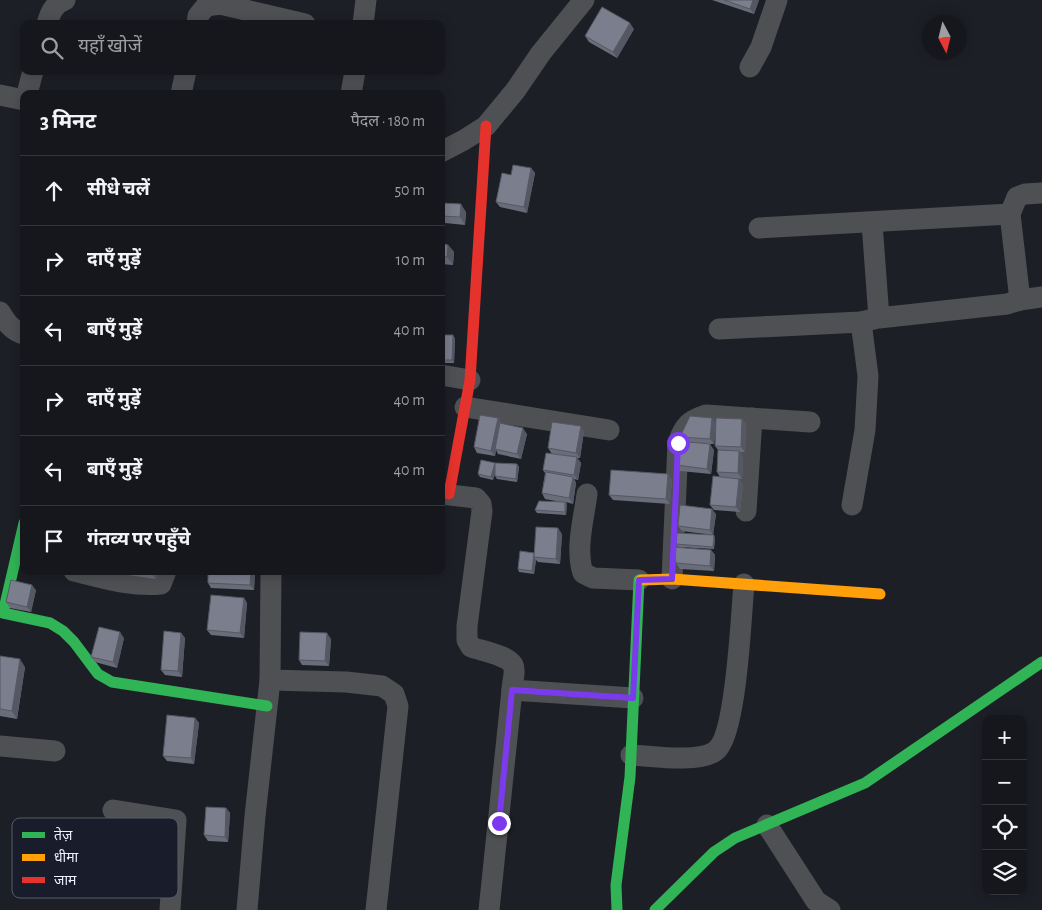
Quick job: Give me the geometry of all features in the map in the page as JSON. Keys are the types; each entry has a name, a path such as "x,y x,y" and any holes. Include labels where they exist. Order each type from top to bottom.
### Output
{"street":[{"path":"48,20 58,3 65,0"},
{"path":"364,20 366,0"},
{"path":"445,150 486,126 584,0"},
{"path":"750,67 762,47 777,0"},
{"path":"198,20 198,16 206,6 220,4 288,20"},
{"path":"28,90 32,75"},
{"path":"183,90 185,75"},
{"path":"352,90 354,75"},
{"path":"0,95 20,99"},
{"path":"486,126 470,380 465,407 449,452 445,494 476,498 481,504 482,512 467,626 467,640 471,647 504,657 512,664 514,670 489,910"},
{"path":"1020,300 1010,214 1018,197 1025,194 1042,193"},
{"path":"759,228 1010,214"},
{"path":"852,505 865,430 872,223"},
{"path":"719,329 870,320 1007,304 1042,297"},
{"path":"0,312 9,325 20,333"},
{"path":"445,376 470,380"},
{"path":"465,407 609,430"},
{"path":"672,579 678,443 682,431 691,420 706,415 810,422"},
{"path":"746,511 752,418"},
{"path":"587,494 580,549 580,565 583,573 593,578 672,579 880,594"},
{"path":"19,562 2,613 50,624 63,631 74,642 98,674 112,682 267,706"},
{"path":"91,575 135,585 147,585 161,584 164,575"},
{"path":"247,910 270,680 270,575"},
{"path":"617,910 616,884 630,778 639,580"},
{"path":"631,755 696,758 720,748 725,734 737,675 744,584"},
{"path":"655,910 714,852 735,838 865,783 1042,662"},
{"path":"270,680 346,682 382,686 394,694 398,706 376,910"},
{"path":"512,690 633,698"},
{"path":"0,746 55,751"},
{"path":"113,810 163,818"},
{"path":"767,825 816,901 830,910"}],"building":[{"path":"724,0 753,0 750,9"},
{"path":"602,7 630,23 613,52 585,36"},
{"path":"513,165 531,168 524,207 496,202 502,173 511,175"},
{"path":"445,203 461,204 460,217 445,216"},
{"path":"445,245 448,245 447,257 445,257"},
{"path":"445,335 453,335 452,360 445,360"},
{"path":"480,415 498,418 491,451 474,447"},
{"path":"690,416 712,418 710,439 680,437"},
{"path":"716,418 742,419 741,447 715,446"},
{"path":"552,422 581,426 576,453 548,448"},
{"path":"500,423 523,428 517,454 495,449"},
{"path":"679,441 710,444 707,469 676,465"},
{"path":"718,450 739,451 738,473 717,472"},
{"path":"546,453 577,457 574,475 543,470"},
{"path":"481,460 495,463 491,477 478,474"},
{"path":"495,463 517,464 516,479 495,476"},
{"path":"611,470 668,474 666,499 609,495"},
{"path":"546,472 573,477 569,498 542,493"},
{"path":"713,476 739,479 736,507 710,505"},
{"path":"539,501 565,502 565,512 535,510"},
{"path":"680,505 712,509 710,530 678,526"},
{"path":"536,527 558,528 556,559 534,557"},
{"path":"677,533 714,535 713,547 676,544"},
{"path":"673,547 711,550 710,566 676,563"},
{"path":"520,551 534,553 532,571 518,569"},
{"path":"208,575 251,575 250,585 208,583"},
{"path":"11,580 32,585 27,607 6,602"},
{"path":"211,595 244,598 240,633 207,630"},
{"path":"99,627 120,632 113,662 91,657"},
{"path":"164,631 181,633 178,671 161,670"},
{"path":"300,632 327,633 325,661 299,660"},
{"path":"0,656 20,659 12,711 0,709"},
{"path":"167,715 195,718 191,758 163,756"},
{"path":"206,807 226,808 225,837 204,835"}],"traffic: fast":[{"path":"20,540 3,613 50,623 63,631 74,642 98,674 112,682 267,706"},
{"path":"617,910 616,885 630,777 639,580 641,580"},
{"path":"655,910 714,852 735,838 865,783 1042,662"}],"traffic: slow":[{"path":"641,580 672,579 880,594"}],"traffic: jam":[{"path":"449,494 470,380 486,126"}],"route":[{"path":"499,823 512,690 633,698 639,580 672,579 678,443"}]}
